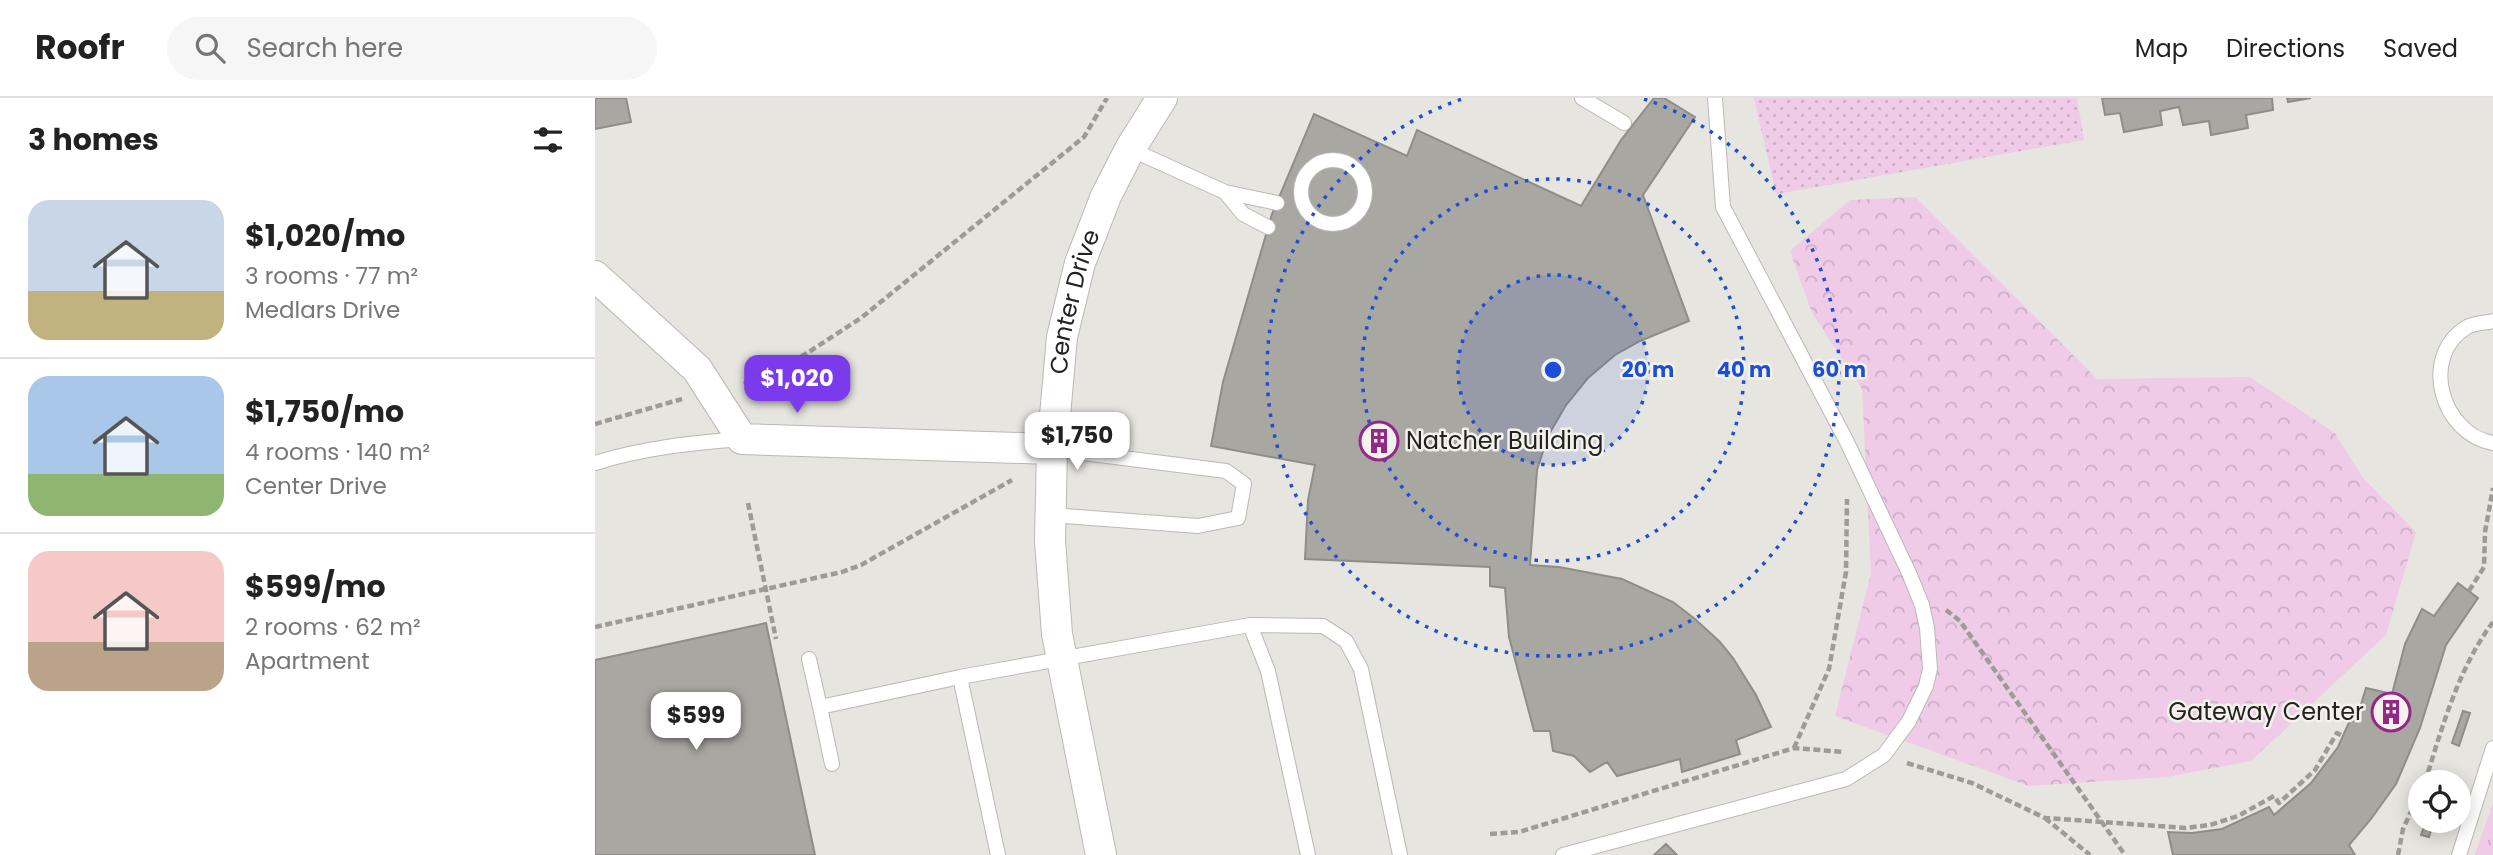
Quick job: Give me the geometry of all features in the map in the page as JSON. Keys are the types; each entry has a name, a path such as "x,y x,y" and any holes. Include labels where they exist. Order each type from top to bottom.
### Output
{"street":[{"name":"Center Drive","path":"1101,855 1057,634 1050,541 1052,449 1062,337 1080,263 1106,196 1161,98"},
{"path":"595,276 697,369 742,439 1052,449"}],"lane":[{"path":"1582,98 1624,123"},
{"path":"1563,855 1846,779 1884,755 1909,721 1926,686 1930,652 1922,605 1909,573 1847,442 1723,207 1715,98"},
{"path":"1130,149 1225,192 1277,203"},
{"path":"1330,160 1351,165 1364,183 1365,193 1359,212 1343,223 1323,223 1314,218 1302,199 1301,188 1305,178 1319,163 1330,160"},
{"path":"1225,192 1243,214 1268,227"},
{"path":"2493,321 2469,325 2450,340 2441,363 2441,391 2451,415 2480,441 2493,443"},
{"path":"595,463 626,453 679,444 742,439"},
{"path":"1051,515 1198,527 1238,519 1244,484 1226,471 1052,449"},
{"path":"1250,625 1268,671 1308,855"},
{"path":"820,707 960,677 1250,625 1323,626 1346,641 1361,668 1400,855"},
{"path":"809,659 832,764"},
{"path":"960,677 997,855"},
{"path":"2459,855 2493,748"}],"path":[{"path":"595,424 676,400 712,395 753,382 801,357 861,318 1084,137 1107,98"},
{"path":"595,626 842,572 861,565 1014,478"},
{"path":"2469,591 2484,567 2484,532 2493,488"},
{"path":"1794,748 1829,669 1846,572 1847,494"},
{"path":"748,503 768,589 776,639"},
{"path":"1945,609 1960,621 2125,855"},
{"path":"2429,770 2450,704 2484,634 2493,622"},
{"path":"2045,818 2185,828 2210,825 2238,816 2274,796 2279,803 2315,770 2337,733 2343,736"},
{"path":"1490,834 1519,832 1794,748 1884,755 1972,783 2045,818 2090,855"},
{"path":"2398,855 2408,818"}],"green space":[{"path":"1754,98 2077,98 2084,140 1776,194"},
{"path":"1915,197 2097,379 2250,377 2335,433 2363,478 2416,532 2386,635 2251,761 2167,777 2029,786 1835,716 1871,573 1862,389 1812,313 1790,251 1850,200"},
{"path":"2493,803 2493,855 2475,855 2476,851"}],"building":[{"path":"595,98 626,98 631,122 595,129"},
{"name":"Natcher Building","path":"1654,98 1664,98 1695,117 1643,195 1689,321 1640,341 1615,355 1588,378 1566,405 1548,436 1537,470 1530,565 1559,567 1622,579 1673,602 1720,642 1733,658 1756,695 1771,727 1736,740 1740,754 1682,772 1680,759 1617,776 1607,762 1590,772 1574,756 1553,751 1550,731 1534,731 1509,637 1505,588 1490,586 1490,567 1305,559 1308,500 1315,465 1211,446 1223,382 1272,214 1314,114 1407,156 1417,130 1581,206 1621,140"},
{"path":"2102,98 2272,98 2273,110 2246,115 2248,128 2211,135 2209,121 2183,125 2179,107 2160,111 2162,125 2124,132 2120,113 2105,115"},
{"path":"2287,98 2311,98 2288,102"},
{"name":"Gateway Center","path":"2458,583 2478,598 2446,645 2420,728 2396,784 2349,845 2355,855 2173,855 2168,832 2192,833 2222,829 2269,807 2274,815 2311,783 2338,747 2350,720 2356,721 2366,688 2392,694 2405,644 2422,609 2434,616"},
{"path":"766,623 815,855 595,855 595,660"},
{"path":"2463,711 2470,713 2459,746 2452,743"},
{"path":"1666,844 1677,855 1654,855"}],"place":[{"name":"Natcher Building","path":"1379,441"},
{"name":"Gateway Center","path":"2391,712"}]}
